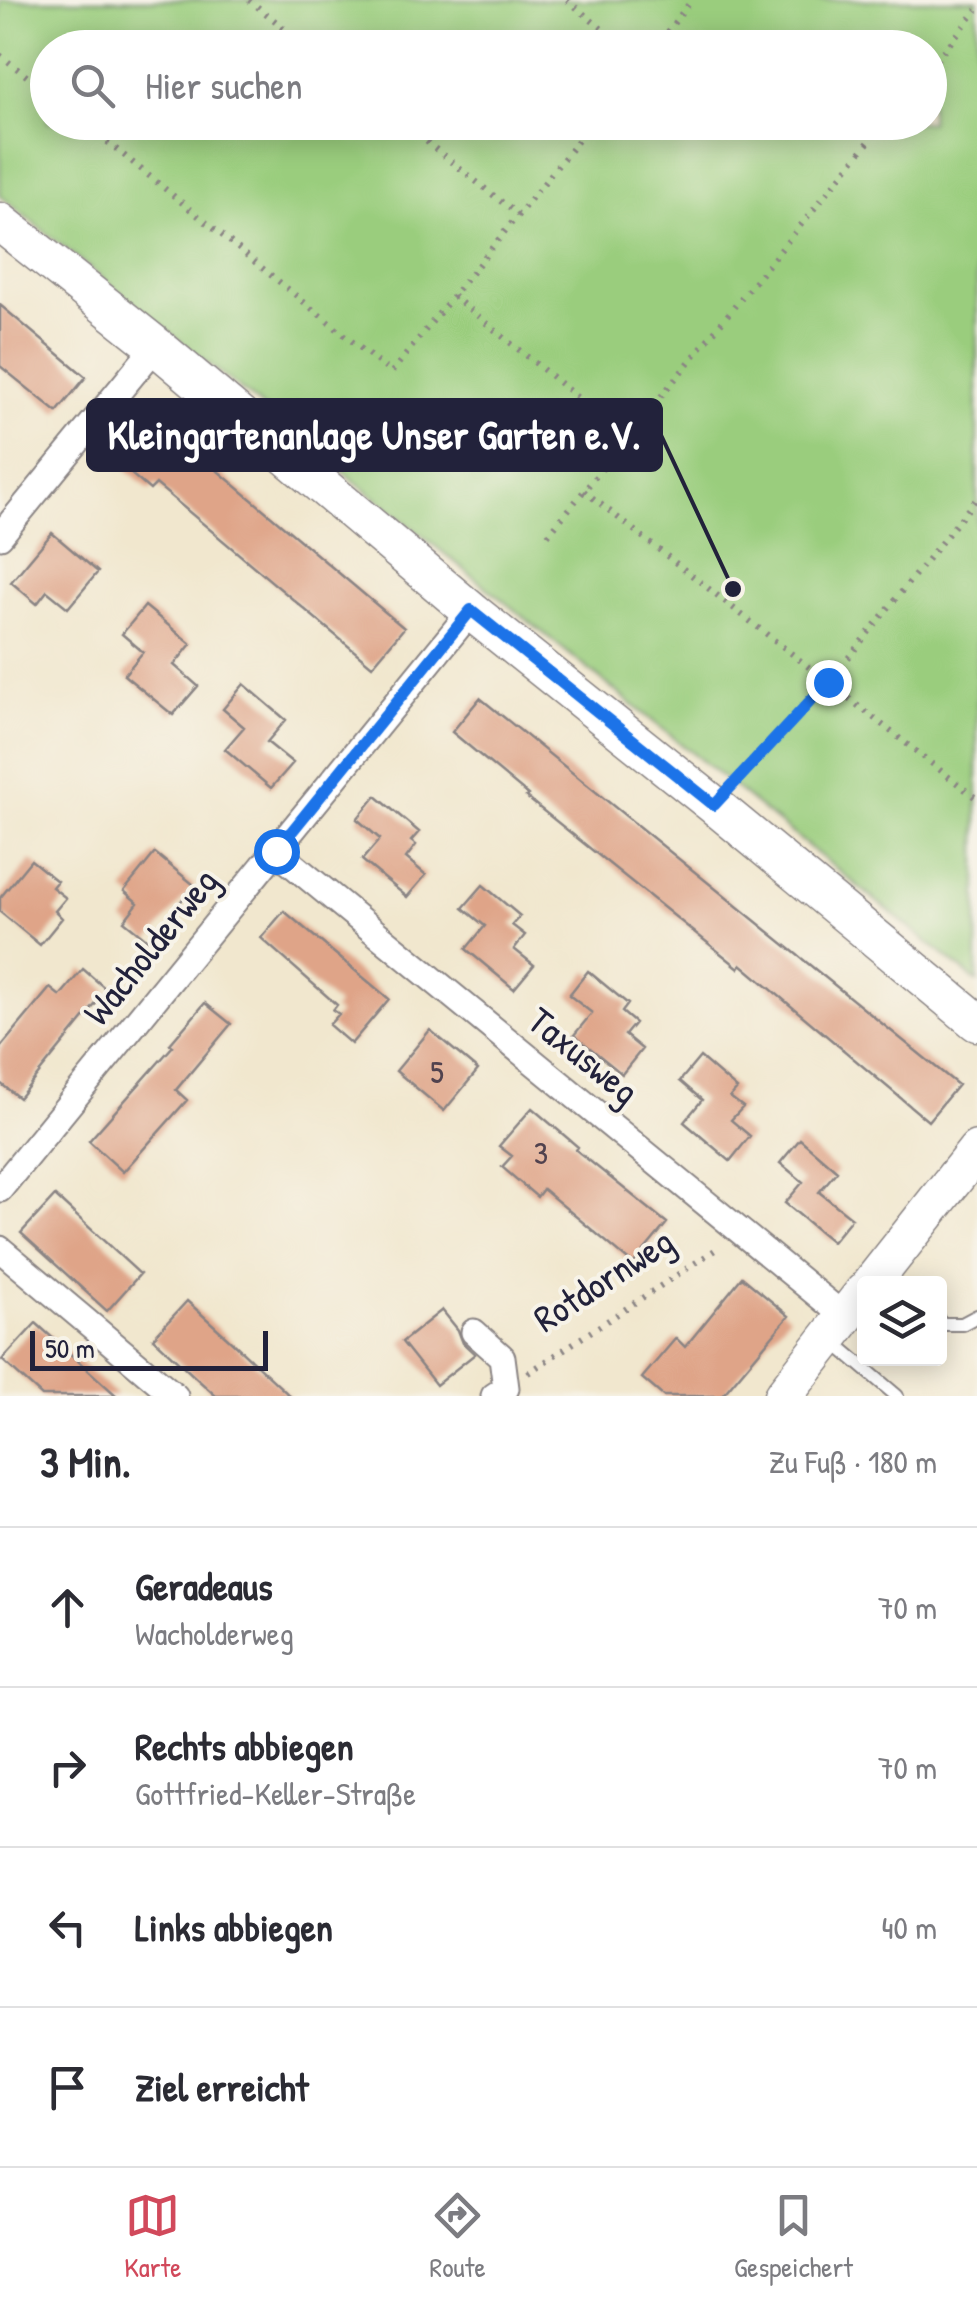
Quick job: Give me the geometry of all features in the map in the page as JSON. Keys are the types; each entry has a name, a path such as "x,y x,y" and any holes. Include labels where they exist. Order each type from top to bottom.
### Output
{"street":[{"path":"0,222 977,1022"},
{"path":"0,536 156,346"},
{"name":"Wacholderweg","path":"0,1189 471,610"},
{"name":"Taxusweg","path":"276,851 742,1233 857,1293"},
{"path":"879,1276 977,1150"},
{"path":"0,1249 175,1396"},
{"path":"783,1396 857,1304"},
{"name":"Rotdornweg","path":"474,1332 502,1357 500,1392"}],"lane":[{"path":"947,1324 962,1324 977,1316"},
{"path":"887,1366 897,1396"}],"path":[{"path":"250,0 287,30"},
{"path":"568,0 604,30"},
{"path":"668,30 692,0"},
{"path":"947,47 977,10"},
{"path":"0,55 30,79"},
{"path":"105,140 391,373 578,140"},
{"path":"424,140 518,215"},
{"path":"548,535 870,140"},
{"path":"453,296 627,438"},
{"path":"584,491 977,799"},
{"path":"714,805 828,682 977,498"},
{"name":"Rotdornweg","path":"500,1392 742,1233"}],"green space":[{"path":"0,0 977,0 977,982 0,196"}],"building":[{"path":"0,305 86,377 57,412 0,366"},
{"path":"132,413 198,468 205,460 404,628 372,666 156,484 150,490 102,449"},
{"path":"52,533 98,572 68,608 47,591 37,604 11,582"},
{"path":"145,606 191,644 174,665 198,686 173,715 124,675 143,652 122,634"},
{"path":"244,684 286,720 267,742 293,763 271,788 225,749 244,727 223,709"},
{"path":"480,698 958,1085 928,1121 741,964 739,968 526,797 452,732"},
{"path":"376,796 419,832 411,841 416,845 406,858 426,875 407,897 362,860 380,839 357,819"},
{"path":"155,853 194,885 149,941 124,921 138,903 124,891"},
{"path":"31,860 57,881 52,887 66,898 55,911 62,918 40,945 0,912 0,898"},
{"path":"483,885 520,916 512,925 525,935 514,949 534,965 514,989 466,949 485,926 463,908"},
{"path":"284,911 389,999 351,1044 329,1025 339,1014 333,1010 337,1005 261,938"},
{"path":"83,969 107,990 19,1098 0,1083 0,1048 50,988 60,996"},
{"path":"588,971 628,1004 622,1012 635,1023 625,1035 642,1049 622,1074 574,1035 592,1013 569,995"},
{"path":"205,1003 231,1024 176,1090 187,1100 123,1172 89,1141 173,1046 170,1044"},
{"path":"430,1030 478,1070 444,1111 396,1071"},
{"path":"700,1057 737,1089 730,1097 743,1107 731,1120 750,1136 730,1161 684,1122 702,1100 680,1081"},
{"path":"532,1108 578,1147 576,1150 667,1223 633,1264 543,1189 537,1197 502,1167 512,1156 499,1146"},
{"path":"800,1139 837,1171 819,1192 852,1218 832,1242 785,1203 803,1182 780,1163"},
{"path":"55,1196 140,1274 107,1311 21,1233"},
{"path":"742,1277 789,1316 722,1396 663,1396 642,1378 676,1338 685,1347"},
{"path":"187,1301 290,1396 216,1396 196,1378 153,1338"},
{"path":"442,1310 475,1354 436,1385 402,1342"},
{"path":"36,1323 117,1396 42,1396 2,1360"}],"place":[{"name":"Kleingartenanlage Unser Garten e.V.","path":"733,589"}],"route":[{"path":"276,851 471,610 714,805 828,682"}]}
